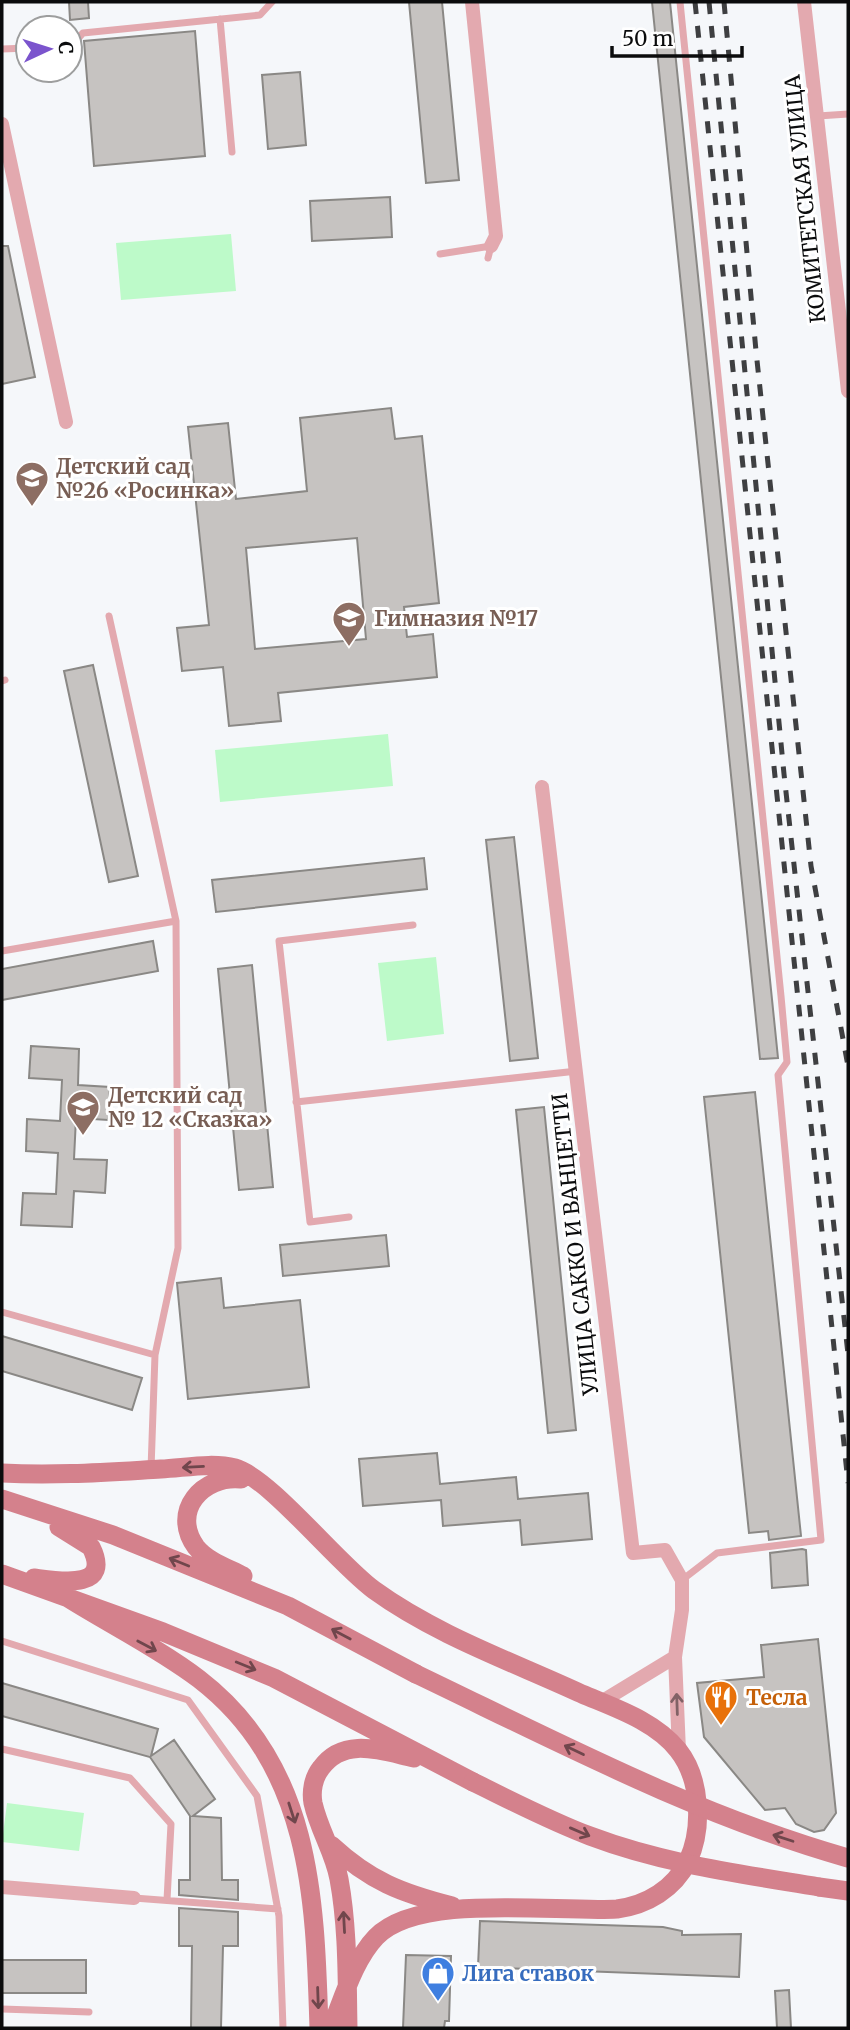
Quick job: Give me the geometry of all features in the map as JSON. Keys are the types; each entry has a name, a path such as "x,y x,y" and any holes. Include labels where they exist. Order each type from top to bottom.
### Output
{"main road":[{"path":"2,1473 41,1475 234,1468 257,1482 359,1578 395,1604 432,1625 646,1724 679,1751 696,1793 697,1831 684,1868 658,1896 631,1907 617,1909 463,1909 410,1917 384,1929 367,1950 331,2028"},
{"path":"257,1482 228,1478 204,1486 191,1504 188,1530 204,1555 253,1581 288,1606"},
{"path":"8,1502 113,1535 288,1606 416,1674 675,1798 742,1825 848,1858"},
{"path":"2,1574 73,1582 90,1576 96,1562 91,1547 85,1541 8,1502"},
{"path":"2,1574 163,1632 274,1678 473,1782 578,1831 634,1851 693,1866 848,1891"},
{"path":"68,1598 200,1680 237,1715 272,1765 288,1801 310,1881 315,1918 319,2028"},
{"path":"348,2028 343,1899 330,1844 313,1801 313,1784 319,1770 330,1758 341,1751 366,1747 439,1764"},
{"path":"330,1844 363,1872 394,1890 463,1909"}],"street":[{"path":"472,2 496,236 489,252"},
{"name":"КОМИТЕТСКАЯ УЛИЦА","path":"804,2 848,391"},
{"path":"2,124 66,422"},
{"name":"УЛИЦА САККО И ВАНЦЕТТИ","path":"542,787 633,1553 665,1550 682,1580"},
{"path":"679,1751 675,1657 682,1610 682,1580"},
{"path":"601,1702 675,1657"},
{"path":"2,1887 134,1898"}],"lane":[{"path":"84,33 260,15 272,2"},
{"path":"680,2 787,1062 778,1075 821,1540 717,1553 682,1580"},
{"path":"220,19 232,152"},
{"path":"817,116 848,114"},
{"path":"440,254 489,252"},
{"path":"109,616 176,921 178,1248 155,1355 151,1470"},
{"path":"2,951 176,921"},
{"path":"349,1217 310,1222 279,941 413,925"},
{"path":"296,1102 577,1071"},
{"path":"2,1312 155,1355"},
{"path":"2,1641 188,1700 257,1796 278,1909 283,2028"},
{"path":"2,1749 130,1777 171,1824 167,1900"},
{"path":"134,1898 278,1909"},
{"path":"2,2009 89,2012"}],"green space":[{"path":"231,234 236,291 121,300 116,243"},
{"path":"388,734 393,786 220,802 215,750"},
{"path":"436,957 444,1034 387,1041 378,963"},
{"path":"7,1803 84,1813 79,1851 2,1842"}],"building":[{"path":"69,2 88,2 89,18 84,19 84,14 70,14"},
{"path":"409,2 442,2 459,180 426,183"},
{"path":"652,2 670,2 778,1058 760,1059"},
{"path":"195,31 205,156 94,166 84,41"},
{"path":"300,72 306,145 268,149 262,75"},
{"path":"390,197 392,237 312,241 310,201"},
{"path":"2,246 8,246 35,377 2,384"},
{"path":"391,408 395,439 422,436 439,603 404,607 407,637 433,634 437,677 278,693 281,721 229,726 223,667 182,671 177,628 209,625 188,427 228,423 236,499 307,491 300,418","holes":["357,538 366,639 255,649 246,548"]},
{"path":"93,665 138,876 109,882 64,671"},
{"path":"514,837 538,1058 510,1061 486,840"},
{"path":"424,858 427,889 216,912 212,880"},
{"path":"153,941 158,971 2,1000 2,969"},
{"path":"252,965 273,1187 239,1190 218,969"},
{"path":"31,1046 79,1049 78,1085 110,1087 108,1120 76,1118 74,1159 107,1160 105,1193 74,1191 72,1227 21,1225 23,1193 56,1194 58,1153 26,1151 27,1119 60,1121 62,1080 29,1078"},
{"path":"755,1092 801,1536 769,1540 768,1531 749,1533 704,1097"},
{"path":"544,1107 576,1430 548,1433 516,1110"},
{"path":"386,1235 389,1266 283,1276 280,1245"},
{"path":"221,1278 224,1308 300,1300 309,1387 188,1399 177,1283"},
{"path":"2,1336 142,1378 132,1410 2,1371"},
{"path":"437,1453 440,1484 516,1477 518,1499 588,1493 592,1539 522,1545 520,1520 443,1526 441,1500 363,1506 359,1459"},
{"path":"806,1550 808,1585 772,1588 770,1553"},
{"path":"818,1639 836,1813 824,1830 814,1832 796,1824 785,1808 765,1810 704,1737 697,1683 764,1677 761,1645"},
{"path":"2,1683 158,1729 151,1756 174,1740 215,1799 193,1816 221,1818 222,1880 238,1880 238,1900 179,1895 179,1880 190,1880 190,1816 150,1757 2,1716"},
{"path":"179,1908 238,1912 238,1946 223,1946 221,2028 191,2028 192,1946 179,1946"},
{"path":"480,1921 663,1927 682,1931 682,1935 741,1934 739,1977 478,1967"},
{"path":"406,1955 451,1956 449,2021 445,2021 444,2028 403,2028"},
{"path":"2,1960 86,1960 86,1993 2,1993"},
{"path":"789,1990 791,2028 777,2028 775,1991"}],"railway":[{"path":"695,2 848,1483"},
{"path":"709,2 784,774 848,1354"},
{"path":"724,2 756,351 811,866 848,1066"}],"place":[{"name":"Детский сад №26 «Росинка»","path":"32,508"},
{"name":"Гимназия №17","path":"349,648"},
{"name":"Детский сад № 12 «Сказка»","path":"83,1137"},
{"name":"Тесла","path":"721,1727"},
{"name":"Лига ставок","path":"438,2003"}]}
